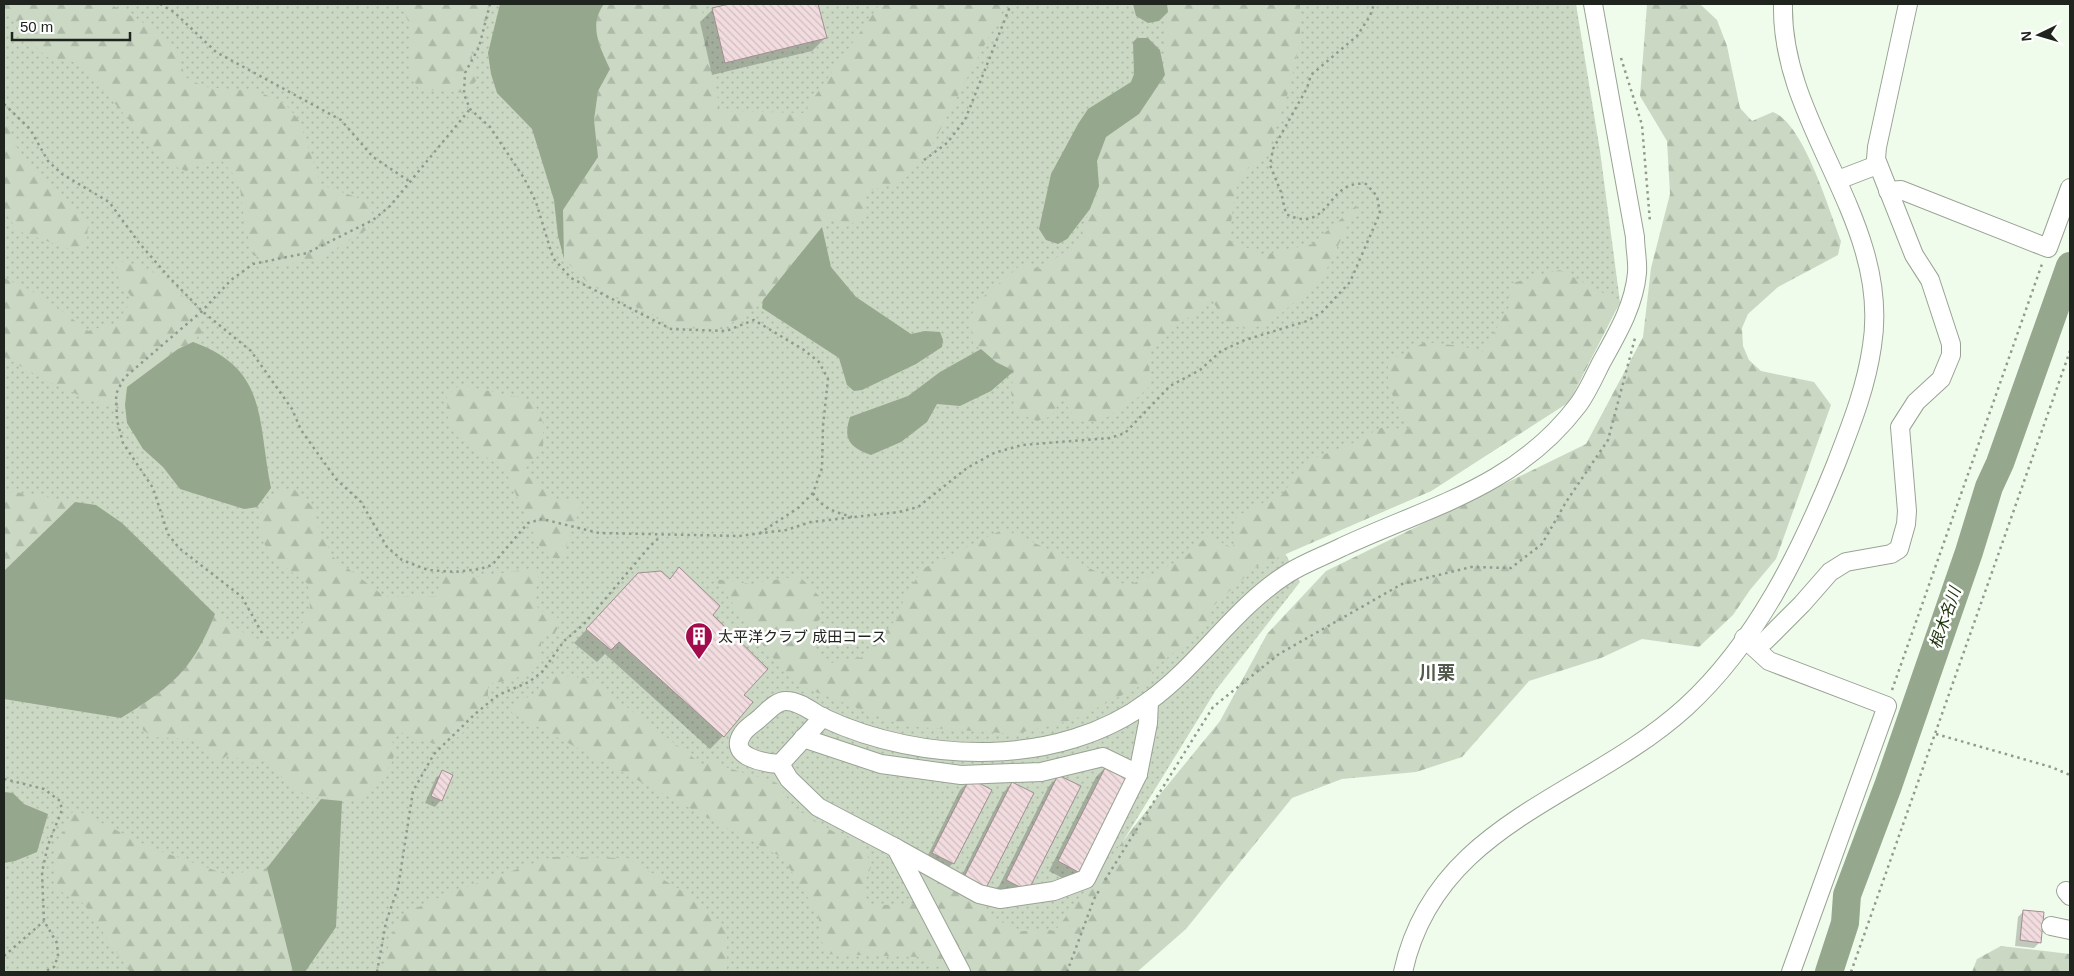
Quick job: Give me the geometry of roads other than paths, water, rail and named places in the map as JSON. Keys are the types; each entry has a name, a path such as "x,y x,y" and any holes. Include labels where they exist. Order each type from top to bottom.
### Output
{"street":[{"path":"1149,701 1148,723 1138,774 1086,879 1054,892 1000,898 979,894 818,807 789,779 780,764 747,758 742,752 740,743 742,734 776,705 784,701 810,709 823,718 877,739 920,748 958,751 1015,750 1060,742 1102,729 1149,701 1260,593 1290,572 1376,532 1474,491 1510,471 1547,440 1579,404 1631,303 1637,272 1635,237 1593,4"},
{"path":"1403,972 1413,935 1423,913 1436,892 1466,857 1506,826 1616,758 1669,721 1687,706 1720,671 1769,602 1822,500 1858,409 1868,372 1874,324 1870,272 1863,244 1838,180 1801,96 1789,60 1783,4"},
{"path":"1744,638 1758,643 1764,641 1830,572 1846,562 1896,552 1902,542 1907,511 1900,427 1916,402 1941,379 1951,355 1951,344 1930,280 1914,255 1877,165 1877,147 1908,4"},
{"path":"1838,180 1877,165"},
{"path":"1888,191 1901,190 2048,248 2070,188"},
{"path":"1744,638 1770,661 1887,706 1791,972"},
{"path":"780,764 823,718"},
{"path":"803,738 881,764 961,775 1041,772 1103,757 1138,774"},
{"path":"896,848 961,972"},
{"path":"2051,926 2070,930"}],"waterway":[{"name":"根木名川","path":"1829,972 1845,923 1847,895 1888,786 1969,552 1989,487 2000,463 2070,266"}],"place":[{"name":"太平洋クラブ 成田コース","path":"699,660"}],"district":[{"name":"川栗","path":"1437,673"}]}
